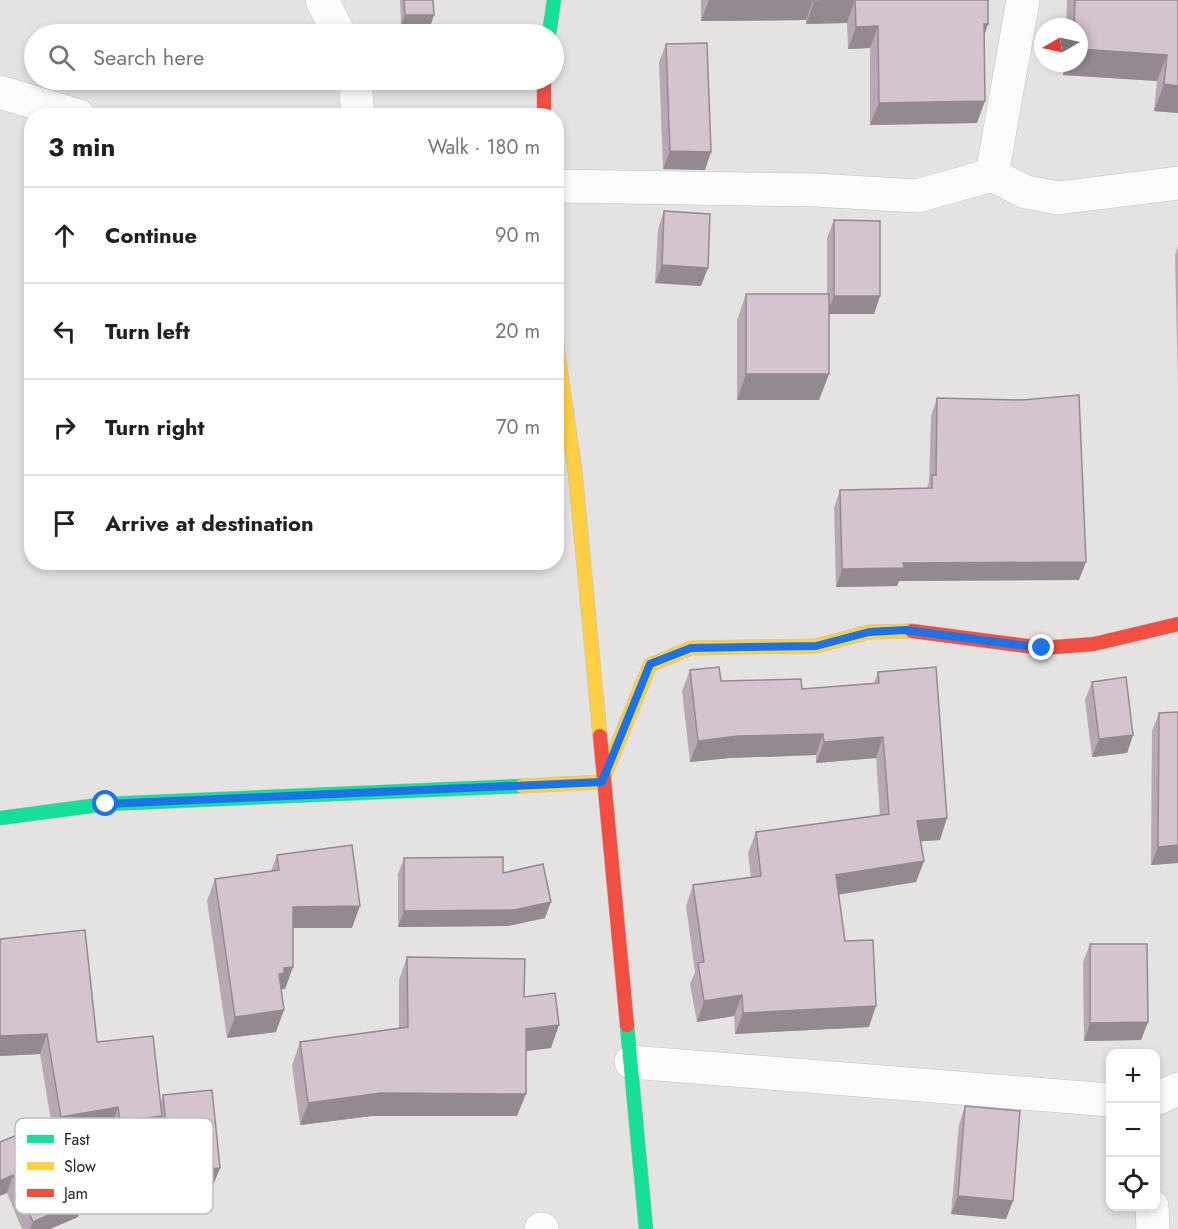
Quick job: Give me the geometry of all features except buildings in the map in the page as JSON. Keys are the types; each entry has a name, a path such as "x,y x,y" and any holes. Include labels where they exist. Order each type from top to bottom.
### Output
{"street":[{"path":"322,0 334,24"},
{"path":"550,24 554,0"},
{"path":"992,175 1023,0"},
{"path":"356,90 357,108"},
{"path":"544,90 544,108"},
{"path":"0,92 53,108"},
{"path":"564,186 816,190 916,196 992,175 1026,192 1058,198 1178,183"},
{"path":"564,442 602,782 646,1229"},
{"path":"602,782 650,664 691,648 816,646 869,632 905,630 1042,648 1094,644 1178,624"},
{"path":"0,818 106,804 602,782"},
{"path":"631,1062 1106,1100"},
{"path":"1160,1097 1178,1089"},
{"path":"1152,1211 1153,1229"}],"traffic: fast":[{"path":"550,24 554,0"},
{"path":"0,818 106,804 522,786"},
{"path":"627,1025 646,1229"}],"traffic: slow":[{"path":"564,395 575,471 600,736"},
{"path":"522,786 602,782 650,665 691,648 816,646 869,632 912,631"}],"traffic: jam":[{"path":"544,90 544,108"},
{"path":"912,631 1042,648 1094,644 1178,624"},
{"path":"600,736 627,1025"}],"route":[{"path":"106,804 602,782 650,664 691,648 816,646 869,632 905,630 1042,648"}]}
